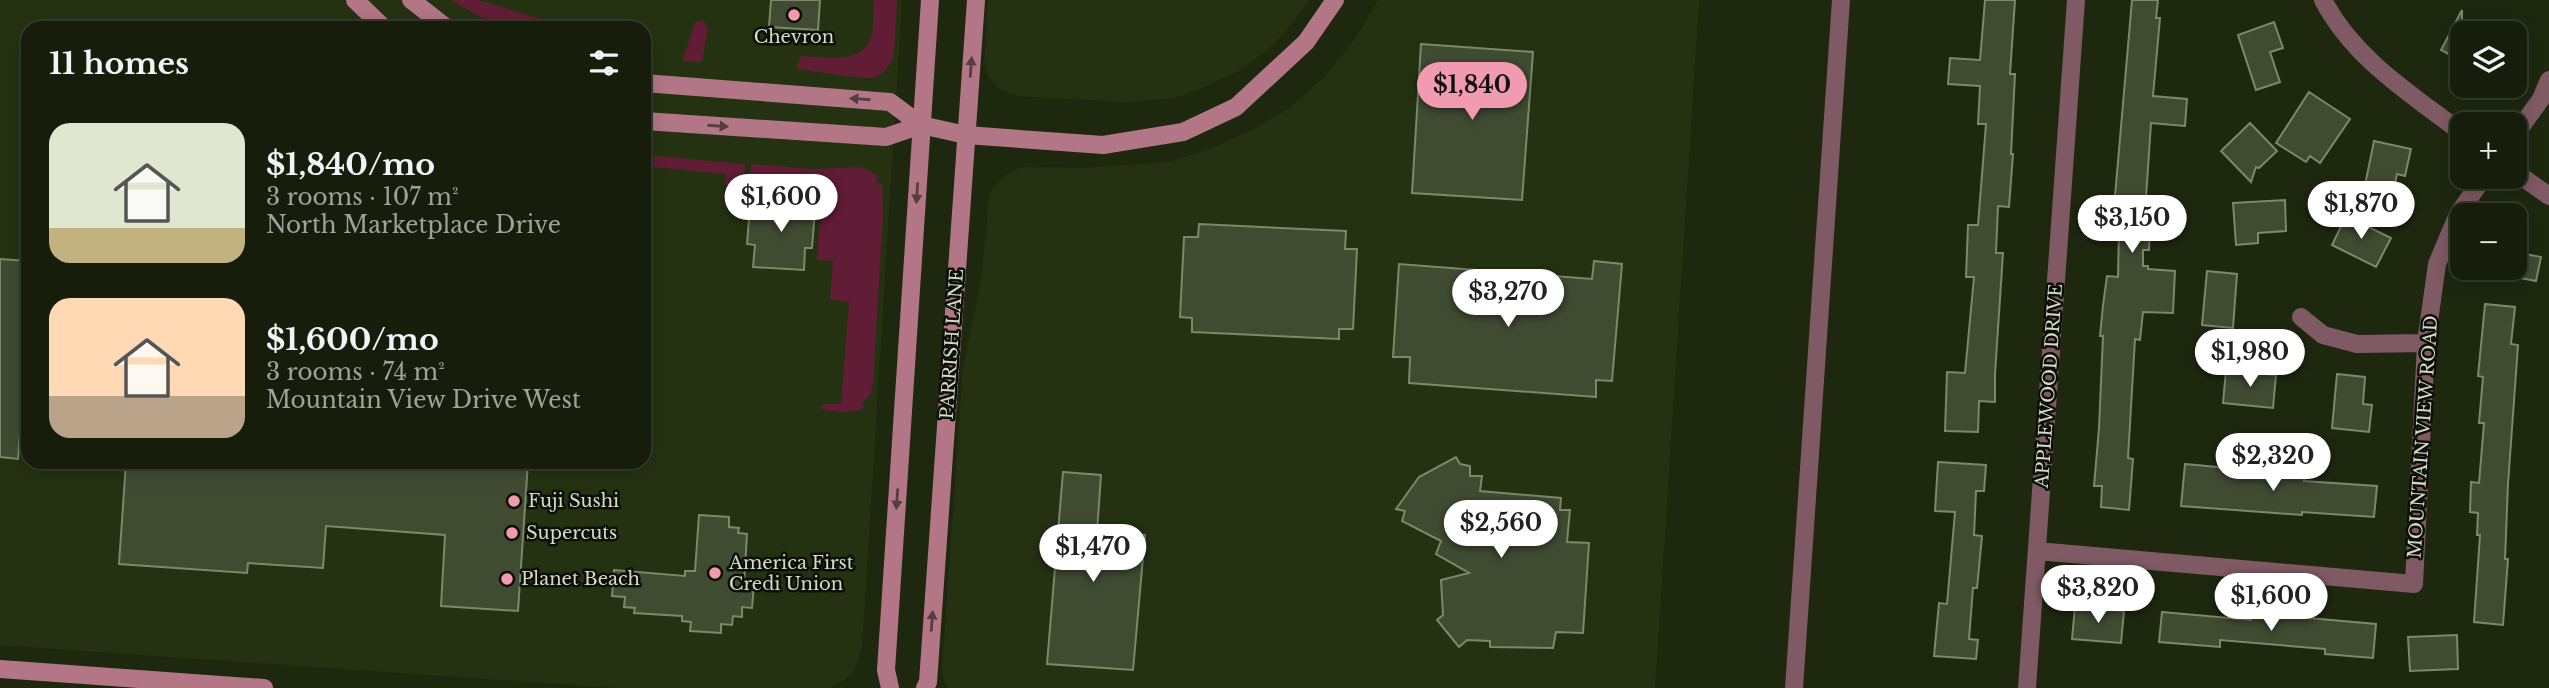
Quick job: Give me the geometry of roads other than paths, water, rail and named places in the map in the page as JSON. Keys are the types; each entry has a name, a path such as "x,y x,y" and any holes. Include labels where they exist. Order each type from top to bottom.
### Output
{"main road":[{"path":"355,0 377,21"},
{"path":"411,0 438,21"},
{"path":"891,688 886,670 930,0"},
{"name":"PARRISH LANE","path":"925,688 928,682 976,0"},
{"path":"651,84 890,102 920,125 966,135 1103,145 1183,132 1236,107 1306,42 1335,0"},
{"path":"651,121 886,137 920,125"},
{"path":"0,669 264,688"}],"street":[{"path":"1794,688 1842,0"},
{"name":"APPLEWOOD DRIVE","path":"2027,688 2076,0"},
{"path":"2323,0 2334,21 2371,64 2450,124"},
{"path":"2527,118 2541,99 2549,80"},
{"path":"2527,180 2549,196"},
{"name":"MOUNTAIN VIEW ROAD","path":"2037,551 2414,584 2426,344 2437,264 2458,214 2476,189"},
{"path":"2301,317 2323,335 2357,344 2426,344"}],"place":[{"name":"Chevron","path":"794,15"},
{"name":"Fuji Sushi","path":"514,501"},
{"name":"Supercuts","path":"512,533"},
{"name":"America First Credi Union","path":"715,573"},
{"name":"Planet Beach","path":"507,579"}]}
